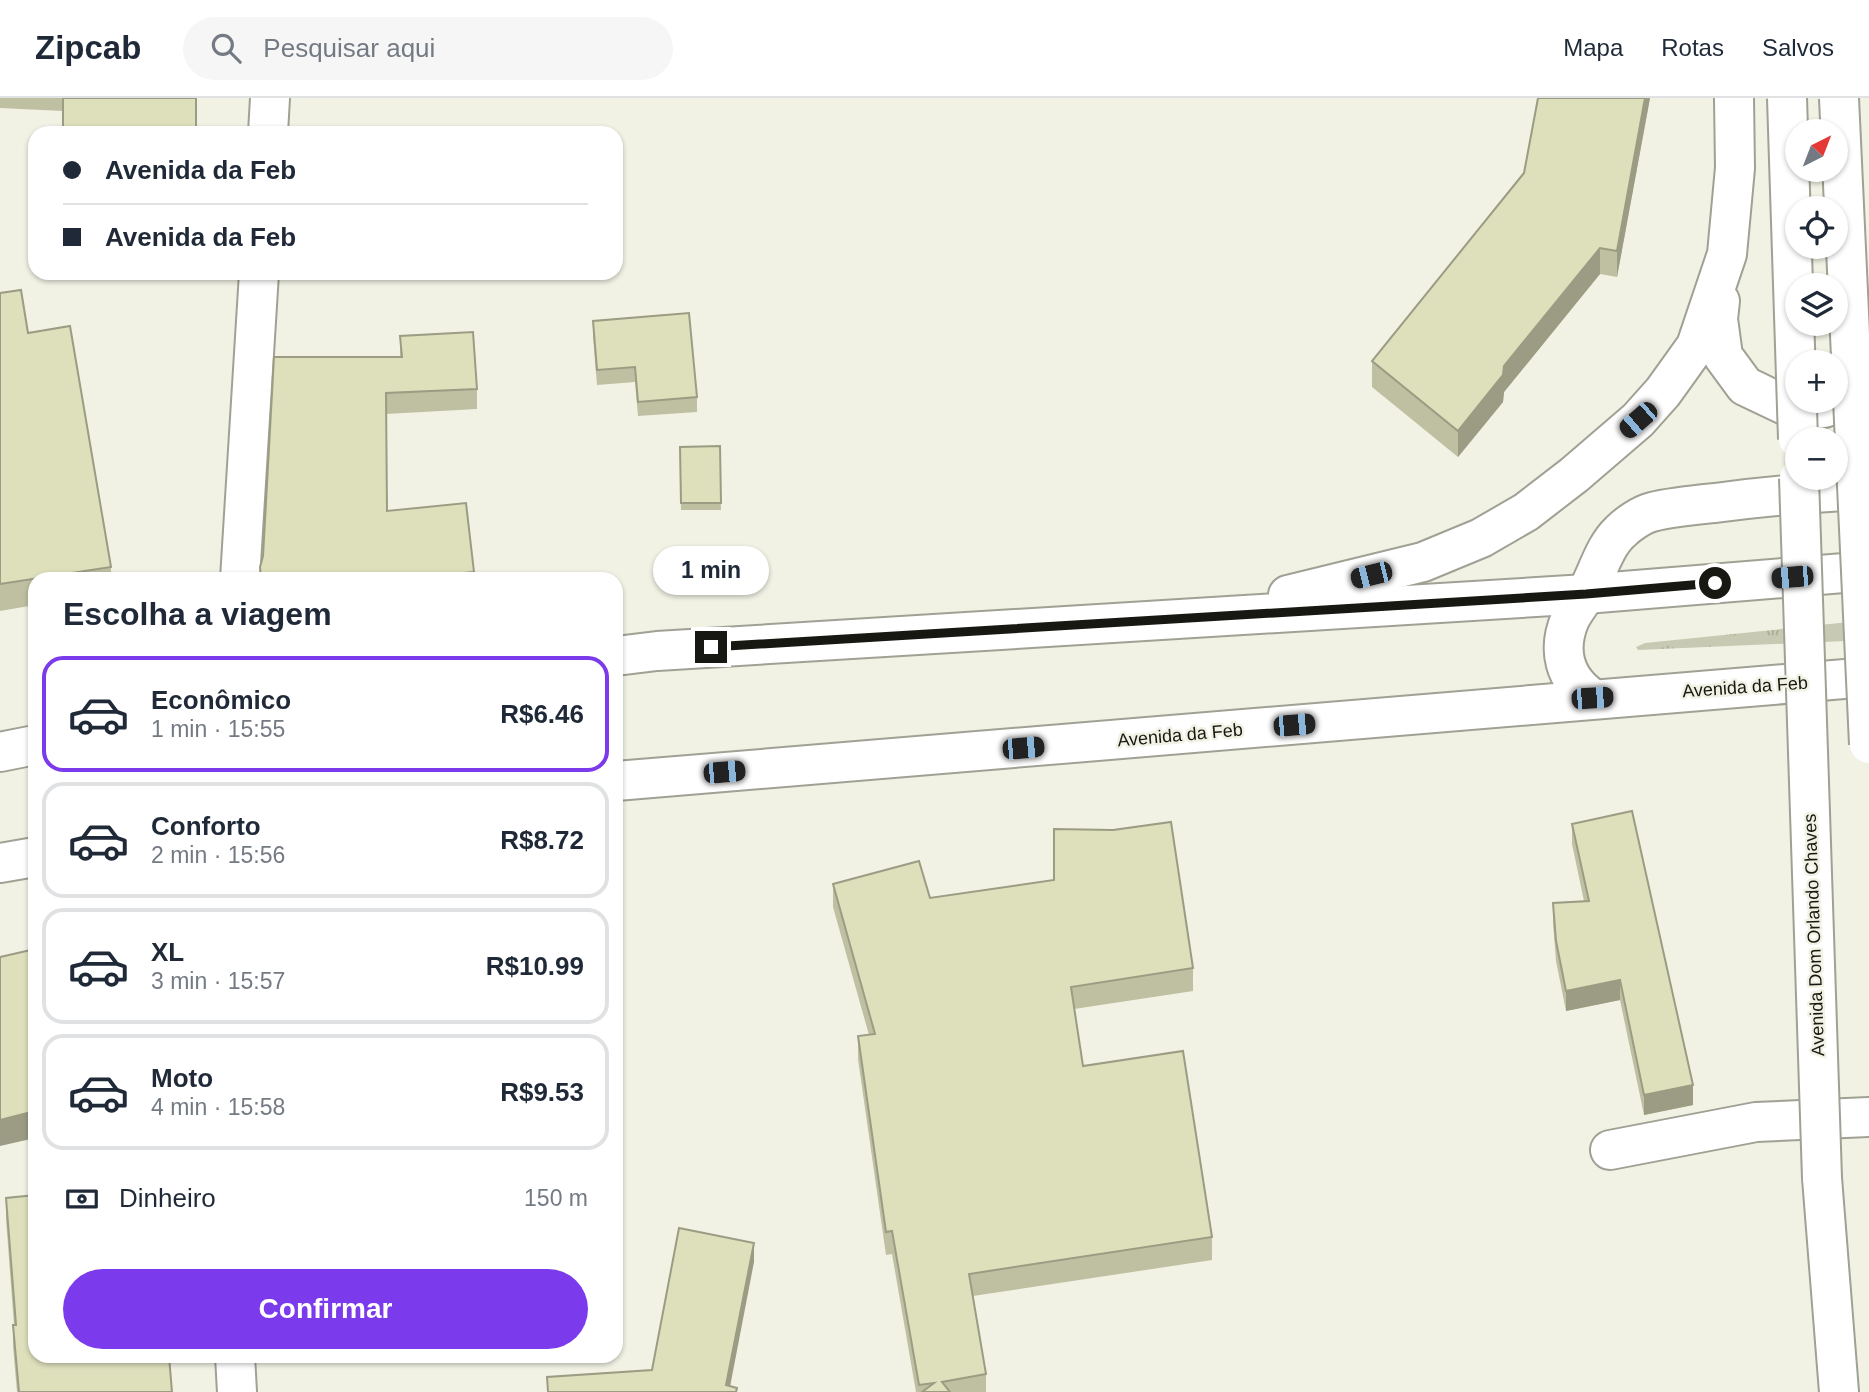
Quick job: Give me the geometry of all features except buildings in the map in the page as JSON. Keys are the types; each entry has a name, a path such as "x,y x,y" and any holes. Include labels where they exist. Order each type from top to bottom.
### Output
{"main road":[{"path":"268,126 270,98"},
{"path":"1734,98 1735,168 1718,319 1723,356 1745,386 1793,409 1824,408 1864,393 1869,387"},
{"path":"1787,98 1798,427"},
{"path":"1839,98 1869,744"},
{"path":"1187,619 1423,562 1481,538 1526,512 1638,420 1663,392 1696,346 1727,254"},
{"path":"240,572 259,280"},
{"name":"Avenida Dom Orlando Chaves","path":"1799,490 1822,1178 1839,1392"},
{"path":"1592,698 1574,683 1564,659 1562,645 1574,612 1586,594 1604,555 1619,533 1649,513 1759,497 1869,490"},
{"path":"623,655 1586,594 1869,571"},
{"name":"Avenida da Feb","path":"623,780 1869,677"},
{"path":"0,752 28,746"},
{"path":"0,863 28,858"},
{"path":"1610,1150 1756,1122 1869,1117"},
{"path":"235,1363 237,1392"}],"green space":[{"path":"1869,620 1869,640 1638,650 1636,647 1645,643"}],"route":[{"path":"711,647 1586,594 1715,583"}]}
